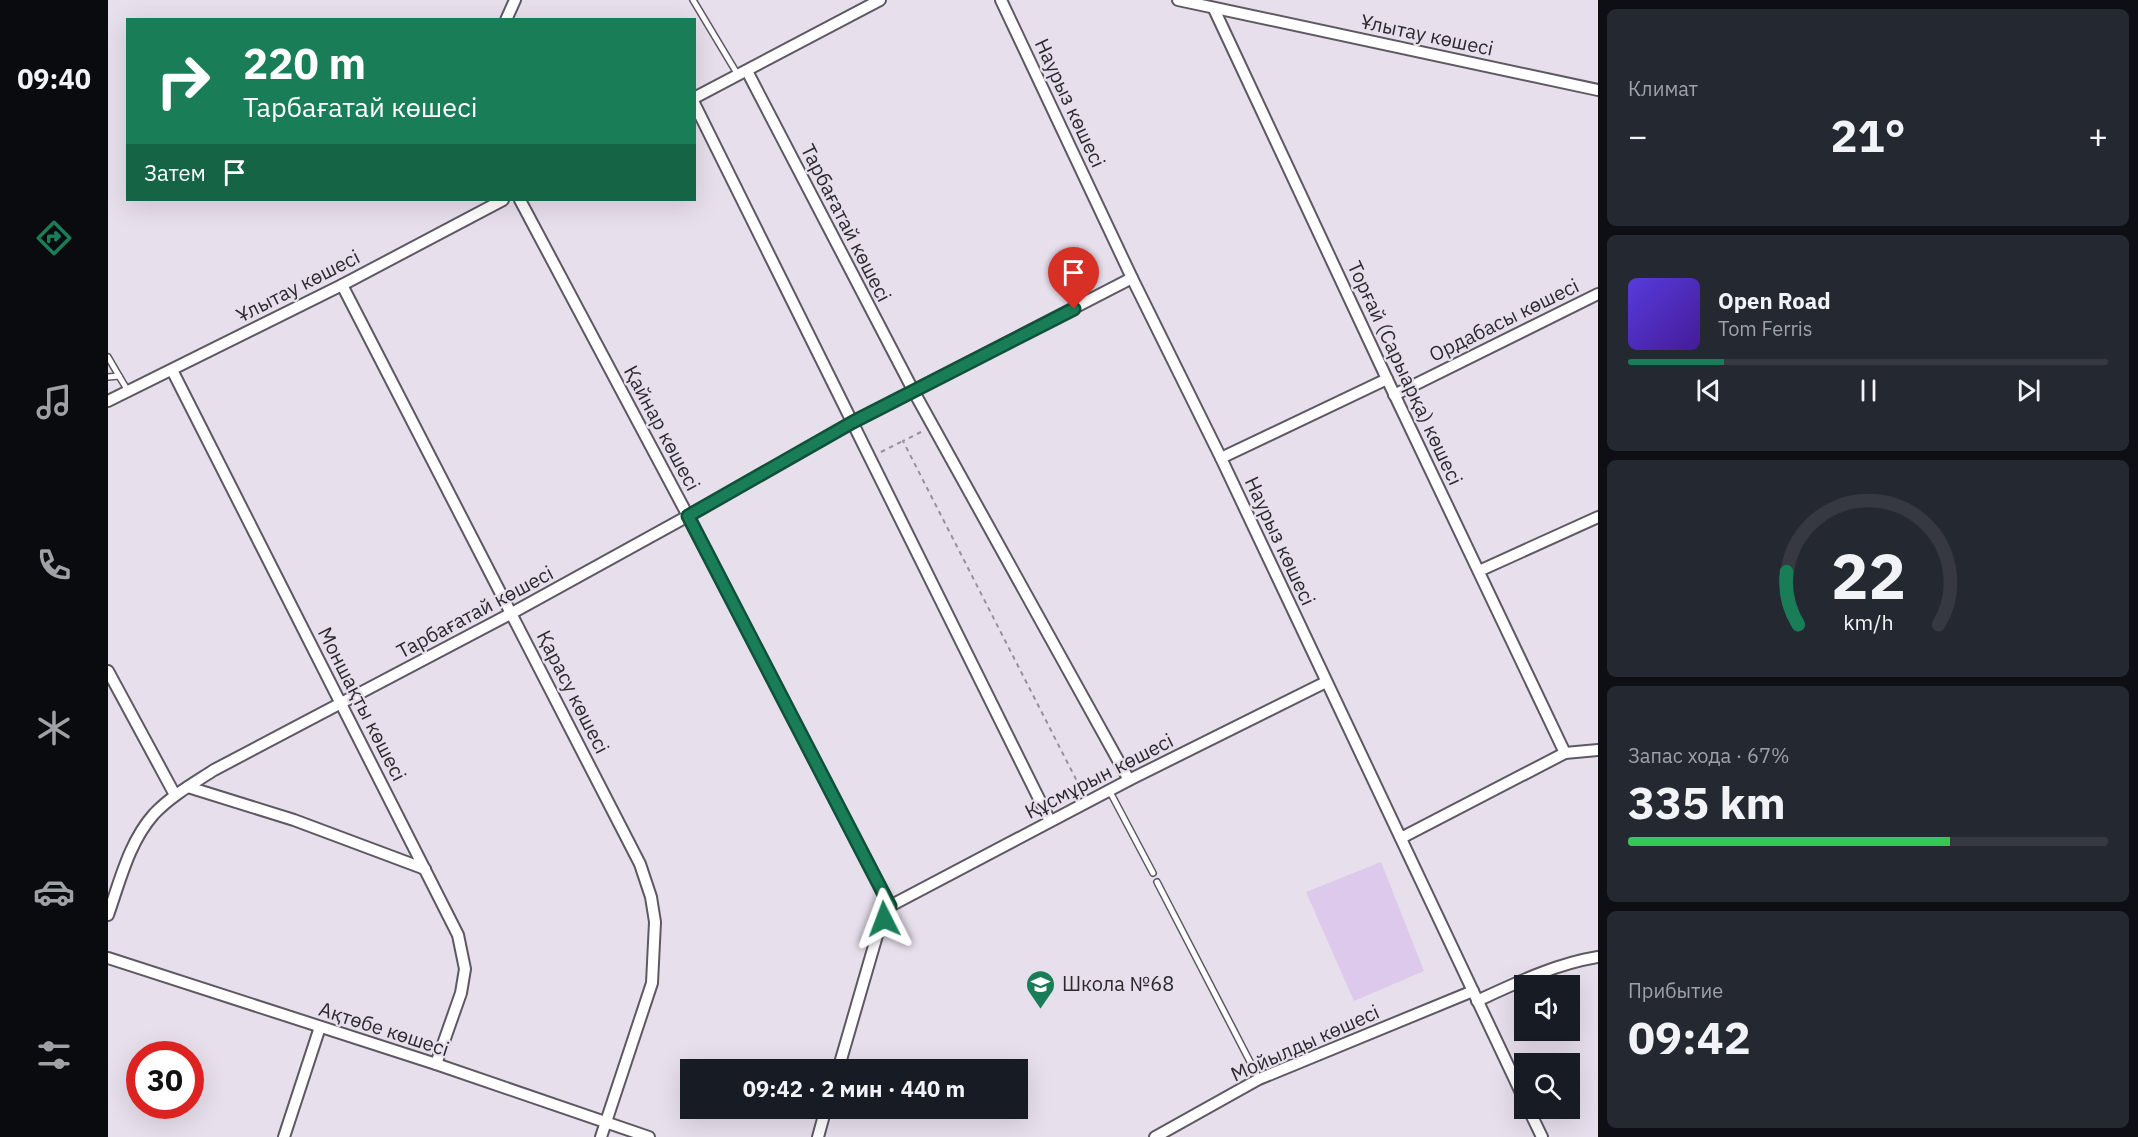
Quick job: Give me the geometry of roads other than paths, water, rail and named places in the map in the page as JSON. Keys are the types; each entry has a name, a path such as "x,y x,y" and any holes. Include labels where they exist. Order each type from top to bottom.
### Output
{"street":[{"path":"507,18 515,0"},
{"path":"696,97 879,0"},
{"name":"Наурыз көшесі","path":"1001,0 1132,278 1221,458 1514,1078"},
{"name":"Ұлытау көшесі","path":"1178,0 1598,90"},
{"name":"Торғай (Сарыарқа) көшесі","path":"1215,9 1386,379 1564,753"},
{"name":"Тарбағатай көшесі","path":"743,74 914,392"},
{"path":"696,107 1050,821"},
{"name":"Ұлытау көшесі","path":"108,401 342,285 501,201"},
{"name":"Қайнар көшесі","path":"520,201 688,516 890,906"},
{"name":"Тарбағатай көшесі","path":"108,915 132,846 154,814 175,795 214,770 512,613 853,422 1132,278"},
{"name":"Қарасу көшесі","path":"342,285 640,864 651,897 655,922 652,983 601,1137"},
{"name":"Ордабасы көшесі","path":"1394,395 1598,294"},
{"name":"Моншақты көшесі","path":"172,370 458,935 465,969 461,993 436,1064"},
{"path":"1221,458 1386,379"},
{"path":"914,392 1129,780"},
{"path":"1479,572 1598,518"},
{"path":"108,671 175,795"},
{"name":"Құсмұрын көшесі","path":"890,906 1109,790 1326,682"},
{"path":"1401,838 1564,753 1598,750"},
{"path":"188,787 294,820 425,869"},
{"path":"841,1059 878,932 890,906"},
{"name":"Мойылды көшесі","path":"1155,1137 1259,1079 1475,996 1580,960 1598,957"},
{"name":"Ақтөбе көшесі","path":"108,958 436,1064 649,1137"},
{"path":"284,1137 320,1027"},
{"path":"818,1137 823,1119"},
{"path":"1533,1119 1542,1137"}],"lane":[{"path":"693,0 743,74"},
{"path":"108,357 128,391"},
{"path":"108,377 119,376"},
{"path":"1109,790 1153,873"},
{"path":"1157,882 1259,1079"}],"place":[{"name":"Школа №68","path":"1041,1010"}]}
